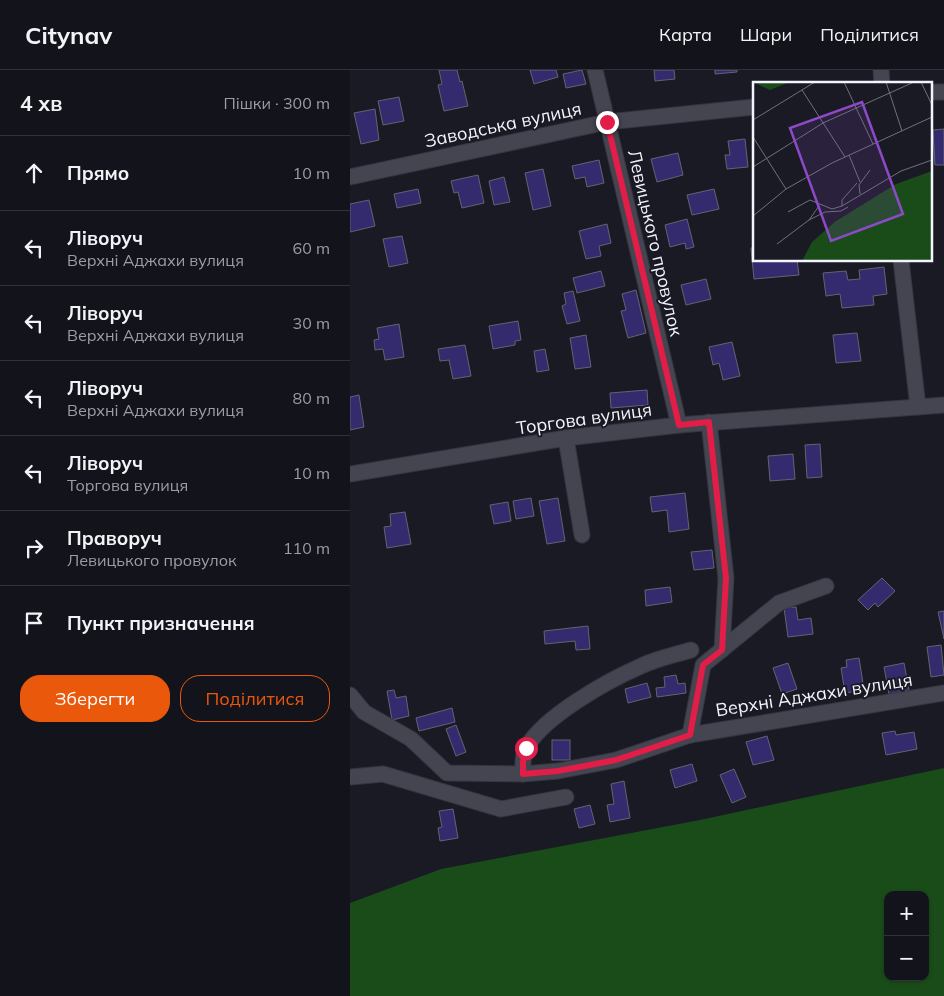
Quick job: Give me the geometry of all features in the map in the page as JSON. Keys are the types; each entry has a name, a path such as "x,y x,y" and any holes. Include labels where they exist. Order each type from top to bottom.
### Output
{"street":[{"name":"Левицького провулок","path":"595,70 679,425"},
{"name":"Заводська вулиця","path":"350,177 607,122 753,108"},
{"path":"902,261 918,407"},
{"name":"Торгова вулиця","path":"350,474 566,438 709,422 944,405"},
{"path":"709,422 726,578 722,650"},
{"path":"566,438 582,535"},
{"name":"Верхні Аджахи вулиця","path":"690,735 703,665 779,603 826,586"},
{"path":"523,774 526,748 540,730 588,694 640,666 691,650"},
{"name":"Верхні Аджахи вулиця","path":"350,695 357,715 410,739 447,773 523,774 558,771 616,760 690,735 944,693"},
{"path":"350,777 383,774 501,809 566,797"}],"green space":[{"path":"944,768 944,996 350,996 350,903 441,869 700,820"}],"building":[{"path":"439,70 457,70 460,82 462,81 468,106 444,111 438,85 442,84"},
{"path":"530,70 556,70 558,77 534,84"},
{"path":"582,70 586,84 566,88 563,74"},
{"path":"654,70 674,70 675,79 655,81"},
{"path":"715,70 737,70 737,72 715,74"},
{"path":"399,97 404,121 383,125 378,101"},
{"path":"375,109 379,140 361,144 354,113"},
{"path":"944,129 944,165 935,165 933,130"},
{"path":"745,139 748,167 727,169 725,155 730,155 728,141"},
{"path":"678,153 683,175 657,182 651,159"},
{"path":"599,160 604,183 587,187 585,177 575,179 572,166"},
{"path":"543,169 551,206 533,210 525,173"},
{"path":"478,175 484,203 462,208 458,192 454,193 451,181"},
{"path":"504,177 510,202 494,205 489,181"},
{"path":"418,189 421,203 397,208 394,194"},
{"path":"714,189 719,209 692,215 687,195"},
{"path":"369,200 375,226 350,232 350,204"},
{"path":"687,219 694,247 686,249 685,243 670,247 665,225"},
{"path":"607,224 611,243 599,246 601,256 586,259 579,231"},
{"path":"402,236 408,263 389,267 383,239"},
{"path":"753,247 753,261 797,261 799,275 754,279 751,248"},
{"path":"884,267 887,294 873,296 874,305 842,308 840,294 826,296 823,273 846,271 848,280 860,279 859,270"},
{"path":"601,271 605,286 577,293 573,278"},
{"path":"706,279 711,299 686,305 681,285"},
{"path":"636,290 646,333 628,338 621,311 626,310 622,294"},
{"path":"573,291 580,321 567,324 562,306 566,304 564,293"},
{"path":"518,321 521,340 515,341 515,345 493,349 489,326"},
{"path":"399,324 404,357 385,360 383,349 375,350 374,340 379,339 377,328"},
{"path":"857,333 861,361 836,363 833,335"},
{"path":"586,335 591,367 575,369 570,338"},
{"path":"732,342 740,376 723,380 719,363 713,365 709,347"},
{"path":"465,345 471,376 453,379 449,360 440,361 438,349"},
{"path":"545,349 549,370 537,372 534,351"},
{"path":"647,390 648,405 611,408 610,393"},
{"path":"359,395 364,427 350,430 350,397"},
{"path":"820,444 822,477 807,478 805,445"},
{"path":"793,454 795,479 770,481 768,456"},
{"path":"685,493 689,529 669,532 667,510 652,512 650,497"},
{"path":"531,498 534,516 516,519 513,501"},
{"path":"558,498 565,541 547,544 539,501"},
{"path":"508,502 511,521 494,524 490,505"},
{"path":"405,512 411,544 387,548 384,527 391,526 390,514"},
{"path":"712,550 714,568 694,570 691,552"},
{"path":"882,578 895,591 878,607 875,603 868,610 858,600"},
{"path":"670,587 672,602 646,606 645,590"},
{"path":"796,607 798,620 811,618 813,634 788,637 784,608"},
{"path":"944,611 944,639 938,612"},
{"path":"588,626 590,649 576,650 575,641 545,644 544,631"},
{"path":"941,645 944,675 931,677 927,647"},
{"path":"859,658 864,690 845,693 841,668 847,667 846,660"},
{"path":"788,663 797,689 782,694 773,668"},
{"path":"904,663 909,690 889,694 884,667"},
{"path":"676,675 678,684 685,683 686,693 657,697 656,688 665,687 664,677"},
{"path":"647,683 651,697 628,703 625,689"},
{"path":"394,690 396,698 406,696 409,716 392,720 387,691"},
{"path":"452,708 455,722 419,731 416,718"},
{"path":"456,725 466,752 456,756 446,729"},
{"path":"895,731 896,735 914,732 917,749 886,755 882,733"},
{"path":"767,736 774,760 753,765 746,742"},
{"path":"552,740 570,740 570,760 552,760"},
{"path":"692,764 697,781 675,788 670,770"},
{"path":"734,769 746,797 732,803 720,775"},
{"path":"624,781 630,818 610,822 607,805 614,804 611,784"},
{"path":"590,805 595,824 579,828 574,809"},
{"path":"453,809 458,838 440,841 438,828 442,827 439,811"}],"route":[{"path":"526,748 523,774 558,771 616,760 690,735 703,665 722,650 726,578 709,422 679,425 607,122"}]}
